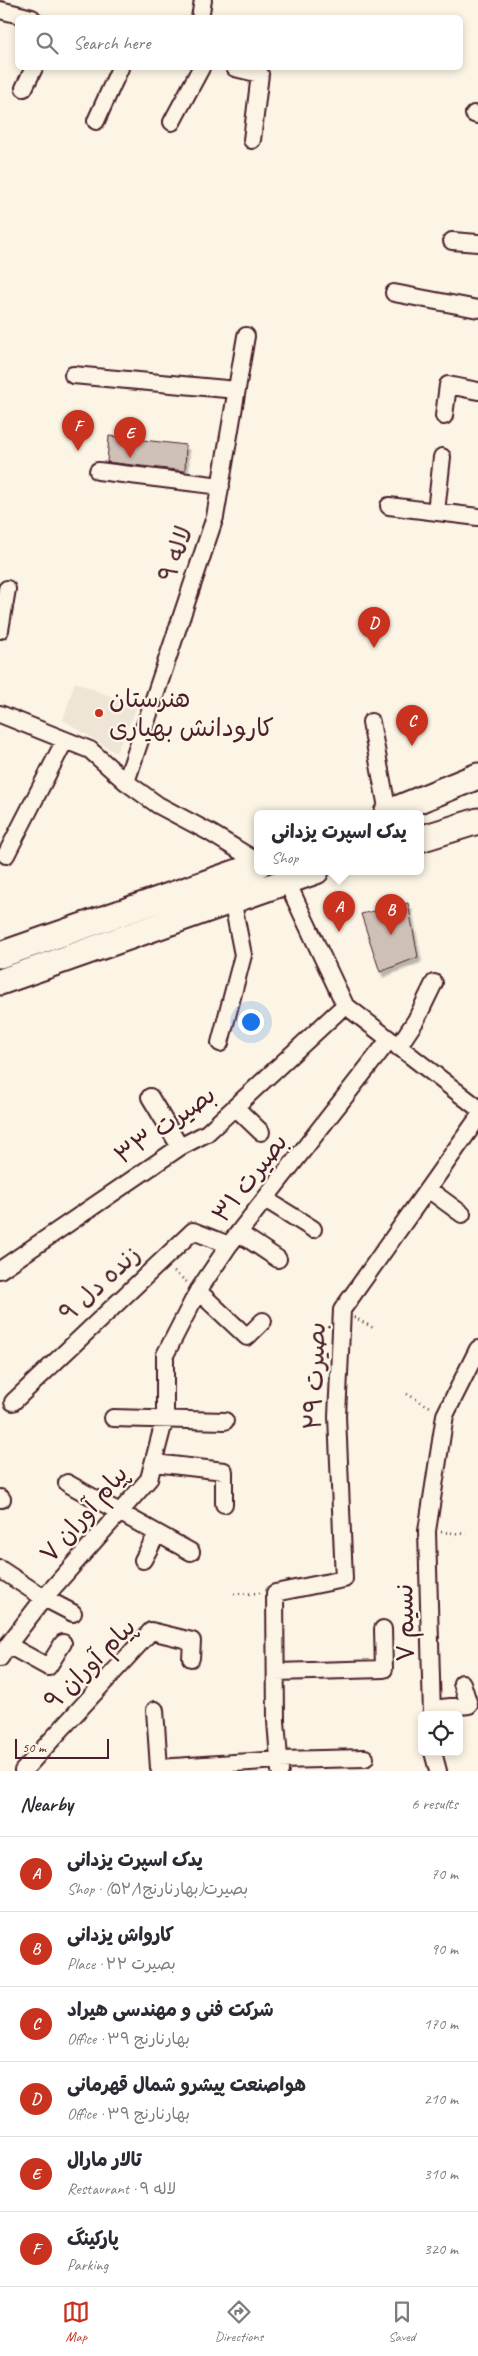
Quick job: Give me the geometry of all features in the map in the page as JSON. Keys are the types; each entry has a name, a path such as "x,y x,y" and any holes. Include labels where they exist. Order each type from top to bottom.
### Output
{"highway":[{"path":"394,810 478,776"},
{"path":"401,810 478,793"},
{"path":"424,838 478,822"},
{"path":"0,955 254,865"},
{"path":"0,982 303,875"}],"street":[{"path":"200,15 203,0"},
{"path":"0,10 20,15"},
{"path":"24,88 33,70"},
{"path":"96,121 119,70"},
{"path":"172,122 200,70"},
{"path":"243,70 260,74 252,140"},
{"path":"452,241 478,243"},
{"path":"394,293 478,309"},
{"name":"لاله ۹","path":"126,782 215,517 246,336"},
{"path":"73,376 237,390"},
{"path":"444,416 448,385 478,391"},
{"path":"436,512 442,458"},
{"path":"98,471 221,486"},
{"path":"389,506 478,517"},
{"path":"0,630 6,589"},
{"path":"0,714 90,750 126,782 158,805 209,832 254,861"},
{"path":"371,722 386,810"},
{"path":"6,855 65,740"},
{"path":"286,880 345,1005 478,1108"},
{"path":"220,1043 243,955 232,899"},
{"name":"بصیرت ۳۱","path":"165,1355 198,1291 234,1239 265,1199 416,1020 434,983"},
{"name":"بصیرت ۳۳","path":"0,1270 180,1147 207,1133 345,1005"},
{"path":"150,1097 180,1147"},
{"path":"235,1107 261,1132"},
{"name":"بصیرت ۲۹","path":"275,1593 344,1579 337,1416 342,1310 478,1118"},
{"path":"428,1189 462,1214"},
{"path":"265,1199 313,1229"},
{"name":"زنده دل ۹","path":"13,1402 193,1231 234,1239"},
{"path":"234,1239 278,1259"},
{"path":"198,1291 247,1337 263,1320"},
{"name":"نسیم ۷","path":"432,1711 427,1531 445,1415 478,1350"},
{"name":"پیام آوران ۷","path":"4,1651 44,1598 149,1479 165,1418 165,1355"},
{"path":"113,1418 225,1421"},
{"path":"154,1463 224,1471 224,1504"},
{"path":"67,1483 191,1552"},
{"path":"143,1560 157,1534"},
{"path":"0,1568 44,1598 73,1613"},
{"path":"275,1593 280,1765"},
{"path":"276,1672 384,1669 383,1629"},
{"name":"پیام آوران ۹","path":"22,1771 151,1631 192,1641 191,1658"},
{"path":"4,1651 48,1667 63,1643"},
{"path":"437,1711 469,1705 462,1683"},
{"path":"156,1710 158,1768 280,1765 366,1758"},
{"path":"434,1756 438,1771"}],"path":[{"path":"342,1310 375,1329"},
{"path":"407,1394 445,1415"},
{"path":"427,1531 466,1534"},
{"path":"234,1594 275,1593"}],"shaded area":[{"name":"هنرستان کارودانش بهیاری","path":"75,682 137,707 116,753 63,720"}],"building":[{"path":"109,436 186,445 185,471 107,462"},
{"path":"408,903 418,957 380,972 361,914"}],"place":[{"name":"پارکینگ","path":"78,451"},
{"name":"تالار مارال","path":"130,458"},
{"name":"هواصنعت پیشرو شمال قهرمانی","path":"374,648"},
{"name":"هنرستان کارودانش بهیاری","path":"99,713"},
{"name":"شرکت فنی و مهندسی هیراد","path":"412,746"},
{"name":"یدک اسپرت یزدانی","path":"339,932"},
{"name":"کارواش یزدانی","path":"391,935"}]}
